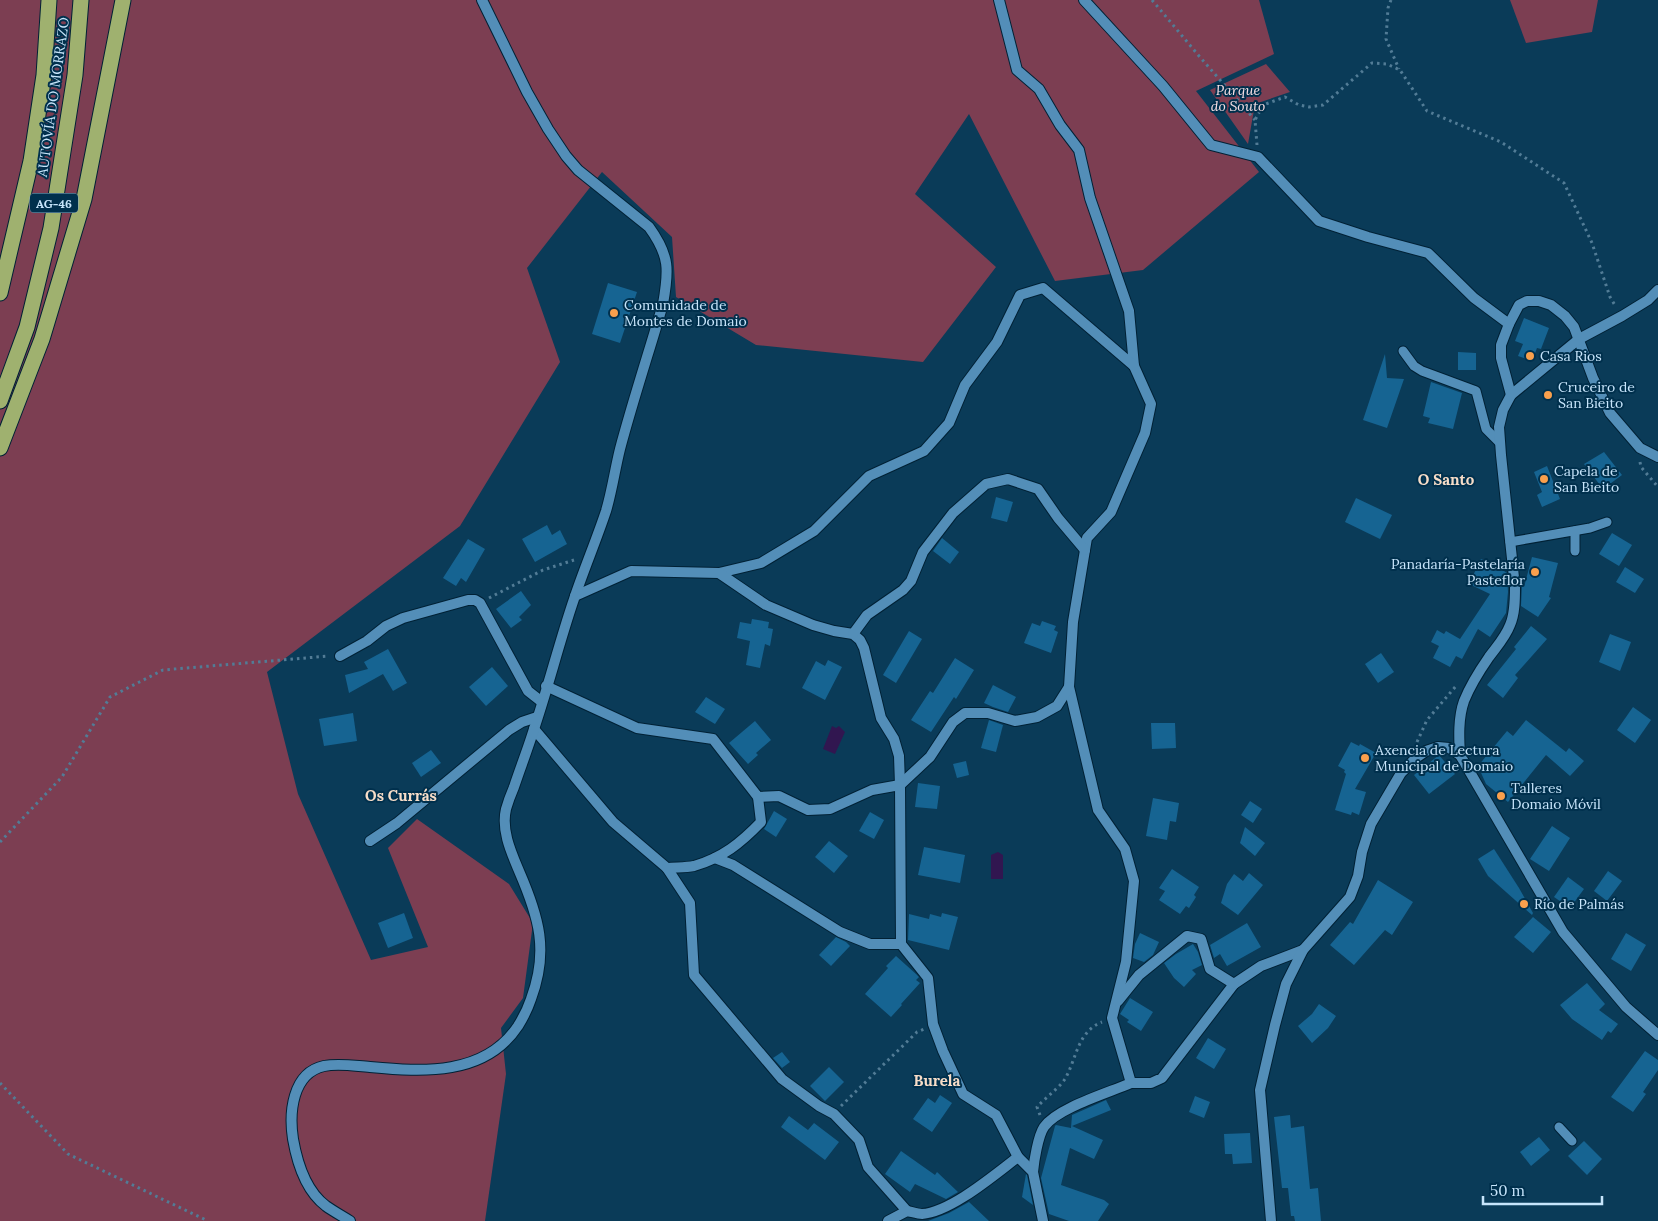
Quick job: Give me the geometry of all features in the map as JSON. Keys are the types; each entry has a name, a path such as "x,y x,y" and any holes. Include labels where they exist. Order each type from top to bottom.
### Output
{"highway":[{"name":"AUTOVÍA DO MORRAZO","path":"0,293 31,161 44,75 49,0"},
{"name":"AUTOVÍA DO MORRAZO","path":"0,401 27,327 50,228 75,75 81,0"},
{"path":"0,448 42,339 84,199 123,0"}],"street":[{"path":"350,1221 324,1204 313,1192 304,1176 296,1154 292,1133 292,1114 294,1097 301,1082 310,1072 321,1067 336,1064 413,1071 445,1070 470,1063 494,1050 507,1039 518,1026 534,990 540,970 540,930 532,900 508,845 505,811 534,729 575,596 607,509 620,449 663,304 666,285 667,265 663,249 649,227 578,170 566,156 527,92 482,0"},
{"path":"999,0 1017,70 1039,89 1060,125 1079,150 1090,198 1129,311 1134,366 1151,404 1145,433 1111,512 1087,538 1073,622 1069,687 1098,810 1125,850 1134,881 1126,962 1112,1018 1130,1084"},
{"path":"1084,0 1163,86 1211,145 1258,157 1319,221 1368,237 1428,253 1474,298 1510,321"},
{"path":"575,596 631,570 719,573 761,563 814,531 868,476 924,451 949,423 965,385 997,342 1020,294 1043,288 1134,366"},
{"path":"1658,290 1648,300 1576,341 1511,395 1503,410 1499,427 1500,443 1515,587 1511,623 1501,644 1489,658 1472,685 1464,703 1459,737 1460,755 1563,932 1626,1007 1658,1035"},
{"path":"1511,395 1501,358 1501,345 1510,321 1520,304 1527,301 1539,301 1551,305 1565,316 1574,327 1576,341 1610,413 1638,445 1658,457"},
{"path":"853,634 867,615 903,590 911,581 923,552 953,513 986,484 1008,479 1038,489 1058,518 1085,550"},
{"path":"719,573 766,605 813,625 853,634 860,640 864,648 882,718 894,739 899,756 901,944 928,978 933,1024 963,1094 996,1115 1018,1157 1033,1172"},
{"path":"340,656 367,641 386,626 403,618 468,600 475,600 480,603 528,691 542,702"},
{"path":"546,686 637,728 713,739 758,797 761,822 722,856 692,866 667,868"},
{"path":"758,797 779,796 808,810 830,809 872,790 900,785 930,757 953,722 965,713 988,713 1015,720 1037,717 1057,706 1069,687"},
{"path":"370,841 404,817 509,730 522,722 537,717"},
{"path":"534,729 613,822 667,868 690,903 694,975 782,1079 818,1106 834,1114 859,1140 868,1168 907,1210 921,1214 942,1209 960,1199 1018,1157"},
{"path":"1270,1221 1260,1090 1286,984 1303,950 1350,897 1358,876 1362,852 1371,824 1401,773 1422,755 1438,748 1449,748 1460,755"},
{"path":"715,858 733,865 840,932 870,944 901,944"},
{"path":"1116,1003 1139,975 1187,936 1201,939 1210,969 1234,984"},
{"path":"1043,1221 1033,1172 1034,1159 1044,1127 1060,1112 1130,1084 1151,1084 1162,1078 1234,984 1261,966 1303,950"},
{"path":"888,1221 907,1210"}],"lane":[{"path":"1403,351 1414,366 1422,371 1476,391 1486,429 1500,443"},
{"path":"1510,542 1590,528 1607,522"},
{"path":"1575,531 1575,551"},
{"path":"1560,1127 1572,1140"}],"path":[{"path":"1152,0 1255,120"},
{"path":"1391,0 1388,8 1386,39 1400,70 1427,111 1501,142 1564,183 1592,243 1610,297 1622,316"},
{"path":"1258,157 1255,120 1263,105 1286,97 1299,105 1309,108 1322,105 1372,63 1387,64 1400,70"},
{"path":"1638,445 1637,449 1641,467 1658,488"},
{"path":"480,603 543,570 589,557"},
{"path":"0,842 62,777 110,697 163,670 340,656"},
{"path":"1416,744 1427,720 1459,682"},
{"path":"1044,1127 1037,1107 1064,1080 1080,1042 1092,1026 1112,1018"},
{"path":"834,1114 853,1093 917,1032 933,1024"},
{"path":"0,1083 68,1154 208,1221"}],"green space":[{"path":"0,0 1259,0 1274,54 1196,91 1259,172 1143,270 1055,281 969,114 915,194 996,267 923,362 756,345 676,297 672,237 602,172 527,268 560,362 460,526 267,672 298,794 371,960 428,947 388,848 417,819 509,884 533,923 523,998 501,1028 506,1074 485,1221 0,1221"},
{"path":"1510,0 1598,0 1592,32 1526,43"},
{"name":"Parque do Souto","path":"1266,64 1290,92 1255,104 1248,144 1210,90"}],"shaded area":[{"path":"832,726 836,728 839,726 845,732 835,754 823,749"},
{"path":"998,852 1003,855 1003,879 991,879 991,855"}],"building":[{"name":"Comunidade de Montes de Domaio","path":"608,283 637,292 620,343 592,334"},
{"path":"1524,318 1549,328 1541,349 1537,348 1532,361 1518,356 1523,344 1515,341"},
{"path":"1458,352 1476,353 1476,370 1458,370"},
{"path":"1385,354 1387,378 1404,379 1387,428 1363,420"},
{"path":"1431,382 1462,393 1453,429 1428,423 1430,418 1423,416"},
{"path":"1604,452 1622,475 1603,489 1584,464"},
{"path":"1547,466 1560,499 1542,507 1537,495 1542,492 1534,472"},
{"path":"996,497 1013,502 1007,522 991,518"},
{"path":"1356,498 1392,515 1380,539 1345,522"},
{"path":"547,525 552,535 560,530 567,544 535,562 522,539"},
{"path":"1612,533 1632,545 1619,566 1599,554"},
{"path":"942,538 959,552 950,564 933,551"},
{"path":"468,539 485,549 466,582 461,578 456,586 443,578"},
{"path":"1532,557 1558,563 1549,597 1551,598 1538,617 1521,606 1522,584 1524,587"},
{"path":"1481,559 1507,573 1506,613 1490,637 1478,629 1462,659 1456,656 1450,667 1433,658 1439,646 1431,642 1437,630 1444,634 1446,631 1460,639 1490,594 1469,584"},
{"path":"1625,567 1644,579 1635,593 1616,582"},
{"path":"521,591 531,605 519,617 522,620 511,628 496,609"},
{"path":"752,619 769,622 768,628 773,629 770,646 765,644 760,668 746,665 750,641 737,638 740,622 751,624"},
{"path":"1042,621 1056,626 1054,630 1058,632 1051,653 1024,643 1032,623 1040,626"},
{"path":"1531,626 1547,639 1515,675 1518,678 1503,698 1487,685 1516,649 1514,647"},
{"path":"909,631 922,639 896,683 883,675"},
{"path":"1610,634 1631,642 1620,671 1599,662"},
{"path":"388,649 407,683 393,691 383,674 349,693 345,675 368,669 364,662"},
{"path":"1381,653 1394,672 1378,683 1365,664"},
{"path":"955,658 974,670 956,699 954,697 931,732 911,720 930,691 933,693"},
{"path":"828,660 842,667 825,700 802,688 816,661 825,666"},
{"path":"492,667 508,686 486,706 469,687"},
{"path":"993,685 1016,697 1008,712 984,703"},
{"path":"706,697 725,709 715,724 695,712"},
{"path":"1633,707 1651,720 1635,743 1617,730"},
{"path":"353,713 357,741 324,746 319,719"},
{"path":"989,720 1003,725 996,752 981,748"},
{"path":"1526,720 1566,752 1569,748 1584,761 1570,776 1546,755 1508,802 1486,784 1478,766 1507,731 1513,736"},
{"path":"755,721 771,740 756,753 758,755 748,764 729,743"},
{"path":"1151,723 1175,723 1176,748 1152,749"},
{"path":"1351,742 1359,746 1360,744 1376,753 1355,789 1366,792 1359,815 1352,812 1351,815 1335,810 1346,774 1345,770 1338,766"},
{"path":"431,750 441,763 421,777 412,763"},
{"path":"1439,755 1455,774 1429,794 1414,775"},
{"path":"966,761 969,775 957,778 953,764"},
{"path":"918,783 940,786 937,809 915,807"},
{"path":"1153,798 1179,803 1176,822 1170,821 1167,840 1146,836"},
{"path":"1250,801 1262,809 1253,823 1241,815"},
{"path":"774,811 787,819 776,837 764,829"},
{"path":"870,812 884,820 874,839 859,831"},
{"path":"1552,826 1570,838 1549,871 1530,859"},
{"path":"1245,827 1265,843 1255,856 1240,843"},
{"path":"829,841 848,856 834,873 815,857"},
{"path":"924,847 965,855 960,883 918,875"},
{"path":"1494,849 1519,888 1533,913 1532,915 1488,876 1478,859"},
{"path":"1172,869 1199,887 1194,895 1196,897 1189,908 1186,906 1180,914 1159,900 1165,891 1159,888"},
{"path":"1608,871 1622,881 1607,901 1594,891"},
{"path":"1249,873 1263,885 1238,915 1221,903 1227,884 1234,874 1243,881"},
{"path":"1568,877 1584,889 1570,908 1554,897"},
{"path":"1378,880 1413,902 1392,935 1385,930 1354,965 1330,945 1350,922 1353,924"},
{"path":"404,913 413,938 388,948 378,923"},
{"path":"942,913 958,917 949,950 908,940 909,914 929,919 930,914 941,917"},
{"path":"1533,917 1551,932 1533,953 1514,937"},
{"path":"1247,923 1261,947 1227,966 1220,954 1214,958 1210,945"},
{"path":"1140,933 1159,942 1153,955 1144,962 1133,958 1135,944"},
{"path":"1626,933 1646,945 1631,971 1611,959"},
{"path":"836,937 850,946 831,966 819,955"},
{"path":"1193,944 1202,965 1192,970 1196,974 1184,987 1174,978 1164,963"},
{"path":"896,956 919,977 916,980 920,983 891,1017 865,994"},
{"path":"1587,983 1605,1004 1599,1010 1618,1024 1611,1033 1608,1031 1602,1040 1572,1019 1560,1005"},
{"path":"1130,998 1153,1012 1141,1031 1127,1022 1129,1020 1120,1014"},
{"path":"1319,1004 1336,1016 1328,1028 1312,1043 1298,1026 1312,1014"},
{"path":"1208,1038 1226,1049 1214,1069 1196,1058"},
{"path":"1645,1051 1658,1060 1658,1070 1643,1092 1646,1094 1633,1112 1611,1097"},
{"path":"782,1052 790,1062 782,1068 773,1058"},
{"path":"829,1067 844,1082 825,1101 810,1086"},
{"path":"940,1095 952,1103 932,1132 913,1119 928,1098 935,1103"},
{"path":"1195,1096 1210,1102 1204,1118 1189,1112"},
{"path":"1106,1100 1111,1110 1072,1126 1103,1140 1094,1159 1070,1148 1061,1185 1104,1200 1109,1204 1098,1221 1069,1221 1049,1214 1041,1178 1055,1126 1071,1128 1072,1115"},
{"path":"1290,1115 1291,1128 1304,1126 1310,1189 1318,1188 1321,1221 1295,1221 1294,1216 1291,1216 1288,1188 1282,1188 1274,1117"},
{"path":"789,1116 808,1130 814,1123 839,1142 825,1160 781,1127"},
{"path":"1250,1133 1252,1163 1233,1164 1232,1154 1225,1154 1224,1134"},
{"path":"1539,1137 1550,1150 1531,1166 1520,1152"},
{"path":"1584,1141 1602,1159 1587,1175 1568,1156"},
{"path":"901,1151 935,1175 937,1172 958,1192 946,1199 915,1184 910,1192 885,1174"},
{"path":"1027,1175 1033,1205 1022,1197"},
{"path":"969,1202 989,1221 928,1221 949,1213"}],"place":[{"name":"Comunidade de Montes de Domaio","path":"614,313"},
{"name":"Casa Rios","path":"1530,356"},
{"name":"Cruceiro de San Bieito","path":"1548,395"},
{"name":"Capela de San Bieito","path":"1544,479"},
{"name":"Panadaría-Pastelaría Pasteflor","path":"1535,572"},
{"name":"Axencia de Lectura Municipal de Domaio","path":"1365,758"},
{"name":"Talleres Domaio Móvil","path":"1501,796"},
{"name":"Río de Palmás","path":"1524,904"}],"district":[{"name":"O Santo","path":"1446,479"},
{"name":"Os Currás","path":"401,795"},
{"name":"Burela","path":"937,1080"}]}
